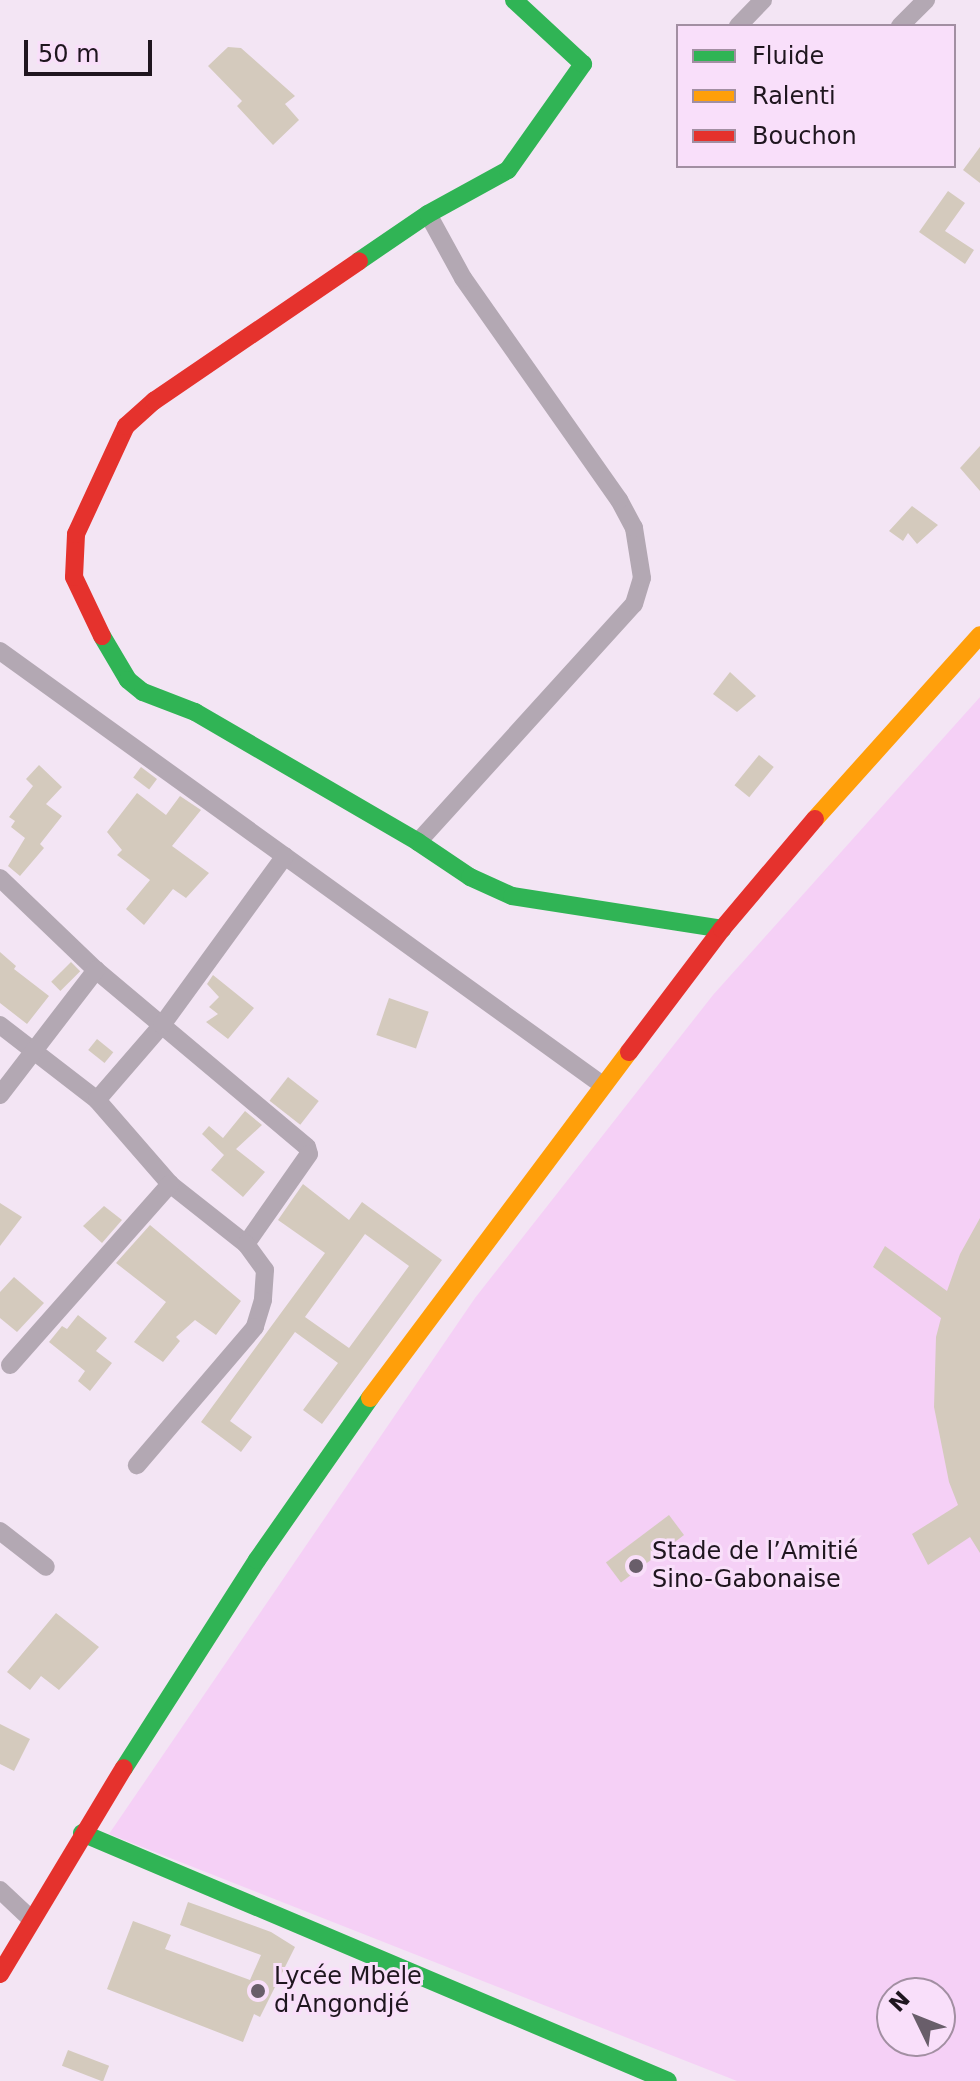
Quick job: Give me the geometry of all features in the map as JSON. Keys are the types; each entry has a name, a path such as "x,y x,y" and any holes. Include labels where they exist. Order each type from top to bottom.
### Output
{"street":[{"path":"514,0 531,12 583,64 508,170 428,214 154,401 126,426 76,534 74,577 113,659 128,680 143,692 195,712 418,842 470,877 512,896 722,929"},
{"path":"740,24 763,0"},
{"path":"902,24 926,0"},
{"path":"418,842 634,604 642,578 634,528 619,500 463,278 428,214"},
{"path":"0,1974 82,1833 266,1547 415,1334 601,1084 722,929 782,856 980,635"},
{"path":"0,651 601,1084"},
{"path":"97,1100 162,1025 285,856"},
{"path":"0,878 96,970 307,1147 309,1154 246,1244"},
{"path":"0,1095 96,970"},
{"path":"0,1025 97,1100 170,1184 246,1244 265,1270 263,1300 255,1327 137,1465"},
{"path":"10,1365 170,1184"},
{"path":"0,1531 46,1567"},
{"path":"82,1833 668,2081"},
{"path":"0,1890 32,1920"}],"shaded area":[{"name":"Stade de l’Amitié Sino-Gabonaise","path":"980,697 980,2081 737,2081 109,1834 475,1298 713,995"}],"building":[{"path":"228,47 241,48 295,96 285,104 299,120 273,145 237,106 242,101 208,66"},
{"path":"980,147 980,183 963,170"},
{"path":"948,191 965,203 945,231 974,250 965,264 919,232"},
{"path":"980,446 980,491 960,468"},
{"path":"912,506 938,525 917,544 908,533 903,541 889,531"},
{"path":"730,672 756,696 737,712 713,694"},
{"path":"759,755 774,767 749,797 734,785"},
{"path":"39,765 62,787 46,804 62,816 40,844 44,848 20,876 8,866 25,838 11,827 15,821 9,817 33,786 26,779"},
{"path":"141,767 157,779 149,789 133,777"},
{"path":"137,793 166,815 180,796 201,810 172,846 209,873 186,898 173,889 144,925 126,909 150,880 117,855 122,850 107,832"},
{"path":"0,952 16,966 14,969 49,996 27,1024 0,1003"},
{"path":"71,962 80,971 60,991 51,982"},
{"path":"213,975 254,1008 228,1039 206,1022 218,1014 209,1007 219,997 207,984"},
{"path":"389,998 429,1012 416,1049 376,1035"},
{"path":"97,1039 113,1052 105,1063 88,1050"},
{"path":"288,1077 319,1101 300,1125 270,1101"},
{"path":"245,1111 262,1125 236,1149 265,1172 243,1197 211,1170 224,1155 202,1134 209,1126 223,1138"},
{"path":"303,1184 349,1220 362,1202 442,1260 322,1424 303,1410 338,1363 295,1332 230,1421 252,1437 241,1452 201,1422 325,1253 278,1220","holes":["365,1234 409,1266 349,1348 305,1317"]},
{"path":"0,1203 22,1217 0,1246"},
{"path":"104,1206 122,1220 102,1243 83,1226"},
{"path":"980,1218 980,1553 970,1537 928,1565 912,1534 958,1505 949,1482 934,1407 936,1337 941,1318 873,1267 885,1246 947,1291 960,1254"},
{"path":"150,1225 241,1301 216,1335 195,1320 176,1337 180,1341 163,1362 134,1342 166,1302 116,1263"},
{"path":"14,1277 44,1303 17,1332 0,1318 0,1292"},
{"path":"78,1315 107,1338 96,1351 112,1363 90,1391 78,1381 85,1371 49,1342 62,1326 67,1329"},
{"path":"669,1515 684,1535 621,1583 606,1563"},
{"path":"56,1613 99,1647 59,1690 41,1676 30,1690 7,1672"},
{"path":"0,1724 30,1739 14,1771 0,1764"},
{"path":"188,1902 271,1932 295,1947 260,2017 254,2014 243,2042 107,1989 133,1921 171,1935 165,1949 250,1980 261,1955 180,1925"},
{"path":"68,2050 109,2066 103,2081 62,2066"}],"traffic: fast":[{"path":"359,261 428,214 508,170 583,64 514,0"},
{"path":"102,636 128,680 143,692 195,712 418,842 470,877 512,896 722,929"},
{"path":"124,1768 257,1560 370,1398"},
{"path":"82,1833 668,2081"}],"traffic: slow":[{"path":"815,819 980,635"},
{"path":"370,1398 629,1052"}],"traffic: jam":[{"path":"102,636 74,577 76,534 126,426 154,401 359,261"},
{"path":"629,1052 722,929 815,819"},
{"path":"0,1974 124,1768"}],"place":[{"name":"Stade de l’Amitié Sino-Gabonaise","path":"636,1566"},
{"name":"Lycée Mbele d'Angondjé","path":"258,1991"}]}
